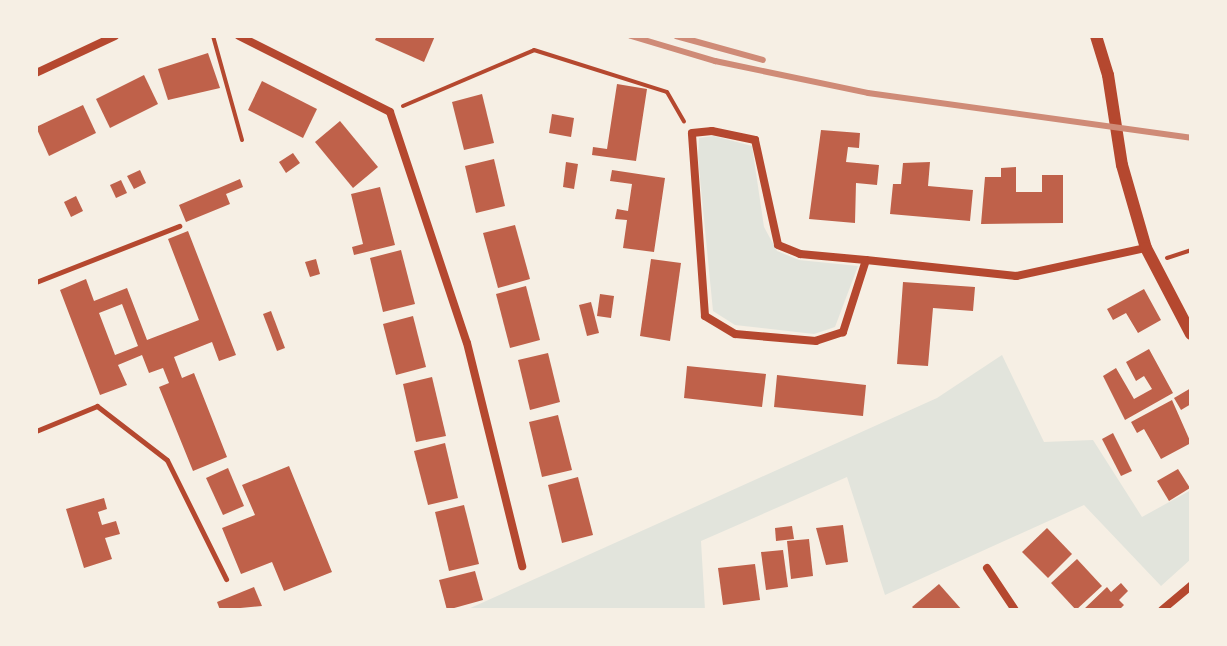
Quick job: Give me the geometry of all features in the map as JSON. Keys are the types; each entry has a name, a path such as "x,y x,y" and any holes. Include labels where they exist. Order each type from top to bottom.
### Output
{"street":[{"path":"36,73 115,36"},
{"path":"239,36 390,112 467,343 522,566"},
{"path":"1096,36 1108,75 1122,165 1146,248 1191,334"},
{"path":"866,260 843,332 816,341 735,334 705,316 692,133 712,131 755,140 778,245 800,254 866,260 1016,276 1146,248"},
{"path":"987,568 1015,610"},
{"path":"1162,610 1191,586"}],"lane":[{"path":"36,282 179,226"},
{"path":"36,431 97,406 167,460 226,579"}],"path":[{"path":"213,36 242,140"},
{"path":"390,112 534,50 667,92 692,133"}],"shaded area":[{"path":"714,136 752,146 764,227 777,251 799,260 858,266 835,327 814,334 735,325 713,311 698,158 699,138"},
{"path":"1002,355 1044,442 1093,440 1142,517 1191,490 1191,559 1161,586 1084,505 885,595 847,477 701,541 705,610 466,610 937,398"}],"building":[{"path":"377,36 435,36 424,62 375,40"},
{"path":"208,53 220,88 168,100 158,69"},
{"path":"144,75 158,104 110,128 96,99"},
{"path":"262,81 317,109 303,138 248,110"},
{"path":"617,84 647,89 636,161 592,155 593,147 607,149"},
{"path":"482,94 494,143 464,150 452,102"},
{"path":"83,105 96,133 49,156 36,127"},
{"path":"552,114 574,118 571,137 549,133"},
{"path":"340,121 378,167 353,188 315,142"},
{"path":"821,130 860,133 859,148 848,147 846,162 879,165 877,185 856,183 855,223 809,219"},
{"path":"293,153 300,163 286,173 279,162"},
{"path":"494,159 505,206 476,213 465,166"},
{"path":"566,162 578,164 574,189 563,187"},
{"path":"930,162 928,186 973,190 970,221 890,214 893,184 901,184 903,163"},
{"path":"1016,167 1016,192 1042,192 1042,175 1063,175 1063,223 981,224 985,177 1001,177 1001,168"},
{"path":"140,170 146,183 134,189 127,176"},
{"path":"612,170 665,178 654,252 623,248 627,220 615,219 617,209 628,211 632,184 610,181"},
{"path":"240,179 243,187 226,194 230,204 186,222 179,205"},
{"path":"121,180 127,193 116,198 110,185"},
{"path":"380,187 395,245 354,255 352,247 363,244 351,194"},
{"path":"76,196 83,211 71,217 64,202"},
{"path":"515,225 530,279 498,288 483,233"},
{"path":"188,231 236,355 219,361 212,342 174,357 182,378 194,373 227,457 193,471 159,387 169,383 163,368 149,373 142,355 118,365 127,385 100,395 60,290 86,279 94,301 127,288 147,340 199,320 168,239","holes":["122,304 138,346 115,355 99,313"]},
{"path":"401,250 415,304 383,312 370,258"},
{"path":"316,259 320,274 310,277 305,262"},
{"path":"651,259 681,263 670,341 640,336"},
{"path":"903,282 975,287 973,311 933,308 928,366 897,364"},
{"path":"526,286 540,340 510,348 496,294"},
{"path":"1144,289 1161,320 1138,333 1126,313 1113,320 1107,309"},
{"path":"600,294 614,296 611,318 597,316"},
{"path":"591,302 599,333 587,336 579,305"},
{"path":"271,311 285,348 277,351 263,314"},
{"path":"413,316 426,367 396,375 383,324"},
{"path":"1149,349 1173,393 1125,420 1103,376 1116,368 1134,399 1152,389 1144,376 1136,381 1126,362"},
{"path":"548,353 560,402 530,410 518,360"},
{"path":"687,366 766,374 762,407 684,398"},
{"path":"777,375 866,385 863,416 774,407"},
{"path":"432,377 446,436 416,442 403,384"},
{"path":"1191,388 1191,404 1181,410 1174,398"},
{"path":"1172,400 1191,443 1161,459 1144,429 1137,433 1131,422"},
{"path":"558,415 572,470 542,477 529,422"},
{"path":"1113,433 1132,471 1121,476 1102,439"},
{"path":"445,443 458,498 428,505 414,451"},
{"path":"289,466 332,572 284,591 272,562 241,574 222,528 255,515 242,485"},
{"path":"228,468 244,506 223,515 206,478"},
{"path":"1178,469 1190,488 1169,501 1157,481"},
{"path":"578,477 593,535 562,543 548,485"},
{"path":"104,498 107,509 98,512 102,525 116,521 120,534 105,538 112,559 84,568 66,509"},
{"path":"464,505 479,564 449,571 435,512"},
{"path":"843,525 848,562 826,565 816,528"},
{"path":"792,526 794,539 776,541 775,528"},
{"path":"1047,528 1072,554 1048,578 1022,552"},
{"path":"809,539 813,576 791,579 787,541"},
{"path":"783,550 788,587 766,590 761,552"},
{"path":"1077,559 1102,586 1076,610 1051,583"},
{"path":"755,564 760,600 723,605 718,568"},
{"path":"475,571 483,600 447,610 439,580"},
{"path":"1121,583 1128,591 1119,600 1124,605 1119,610 1083,610 1107,587 1111,592"},
{"path":"939,584 962,610 915,610 912,607"},
{"path":"254,587 262,606 220,610 217,602"}],"railway":[{"path":"631,36 715,61 868,93 1191,138"},
{"path":"676,36 763,60"}]}
